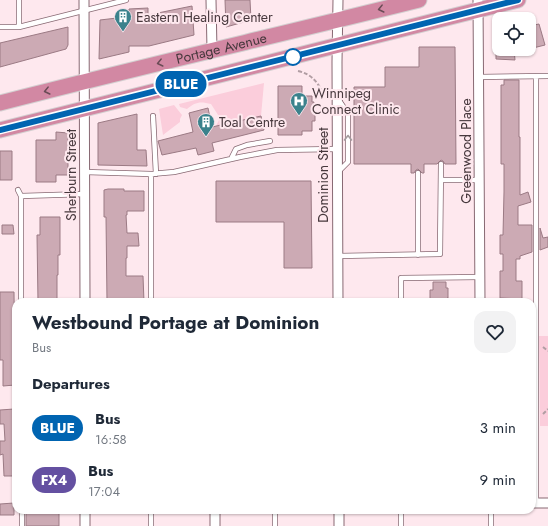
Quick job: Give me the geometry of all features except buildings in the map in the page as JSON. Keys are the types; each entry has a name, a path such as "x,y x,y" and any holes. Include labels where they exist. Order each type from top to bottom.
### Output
{"highway":[{"name":"Portage Avenue","path":"0,103 419,0"},
{"name":"Portage Avenue","path":"0,130 324,50 478,5 518,0"}],"street":[{"name":"Sherburn Street","path":"84,0 85,298"},
{"path":"212,0 212,50"},
{"name":"Dominion Street","path":"338,0 338,298"},
{"name":"Greenwood Place","path":"478,5 480,298"},
{"path":"536,503 548,503"},
{"path":"85,514 85,526"},
{"path":"215,514 215,526"},
{"path":"339,514 339,526"}],"lane":[{"path":"19,0 19,27"},
{"path":"0,27 19,27 126,0"},
{"path":"535,298 536,76"},
{"path":"479,77 548,76"},
{"path":"337,97 348,114 348,162 337,172"},
{"path":"151,298 153,116"},
{"path":"230,159 236,149 247,145 270,141"},
{"path":"85,172 153,174 174,172 277,150 337,149"},
{"path":"338,256 438,255 441,252 441,164"},
{"path":"418,173 418,255"},
{"path":"441,180 480,180"},
{"path":"18,190 21,196 22,298"},
{"path":"21,196 85,194"},
{"path":"401,298 401,278 480,277"},
{"path":"22,514 22,526"},
{"path":"151,514 152,526"},
{"path":"275,514 275,526"},
{"path":"400,514 401,526"},
{"path":"491,514 491,526"}],"path":[{"path":"298,71 306,73 314,79 323,93"}],"shaded area":[{"path":"264,83 261,116 216,126 220,118 211,104 198,103 187,109 180,107 179,104"},
{"path":"174,105 182,115 180,122 163,135 159,109"},
{"path":"539,336 548,336 548,426 540,426"}],"bus line":[{"name":"BLUE","path":"0,130 197,80 324,50 337,45 518,0"}],"place":[{"name":"Eastern Healing Center","path":"123,32"},
{"name":"Winnipeg Connect Clinic","path":"299,116"},
{"name":"Toal Centre","path":"206,137"}]}
